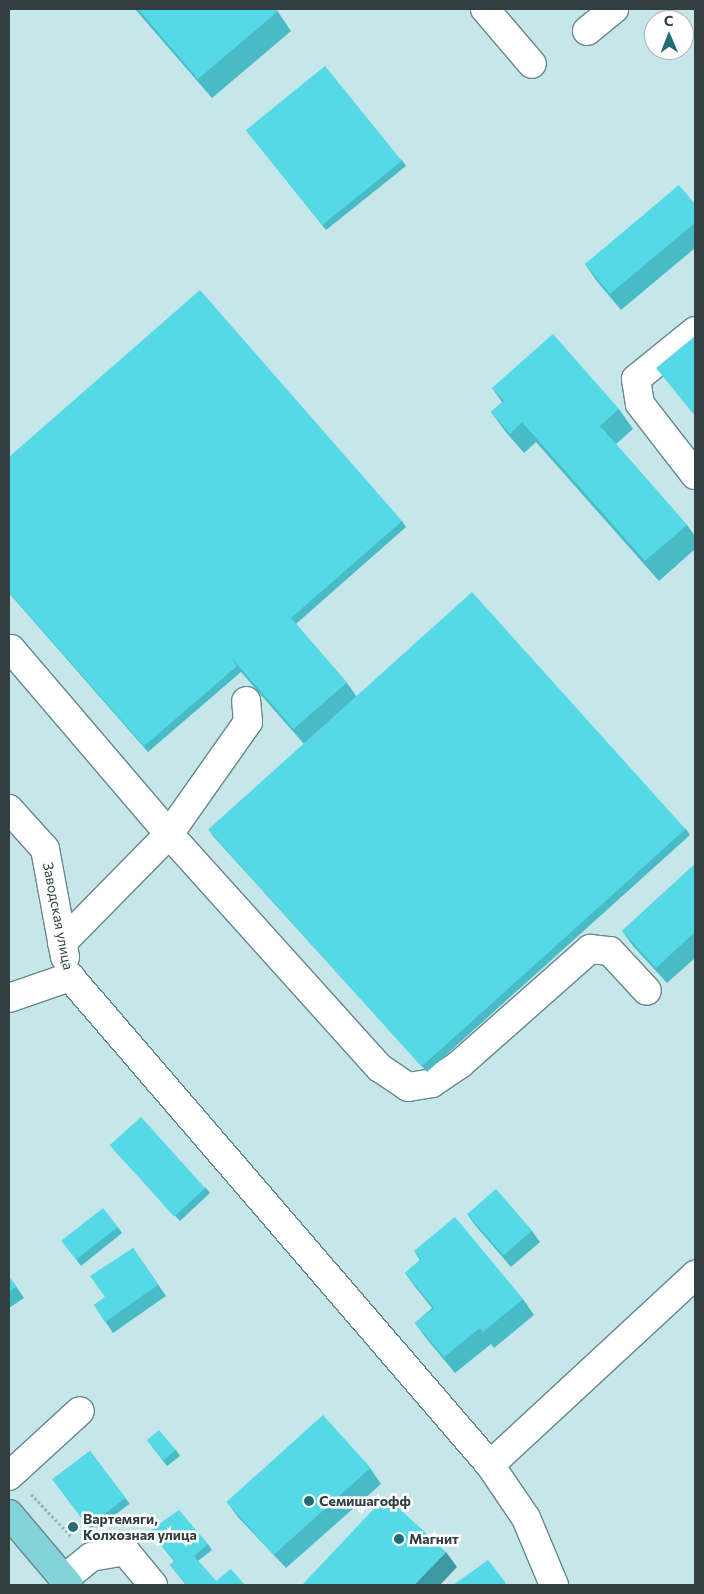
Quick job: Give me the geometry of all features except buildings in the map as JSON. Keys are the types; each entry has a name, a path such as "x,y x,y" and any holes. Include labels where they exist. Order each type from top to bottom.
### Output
{"main road":[{"path":"9,1514 66,1582"}],"street":[{"path":"485,9 532,64"},
{"path":"587,32 614,9"},
{"path":"695,331 636,379 640,404 695,475"},
{"path":"11,648 169,834 380,1068 408,1087 432,1083 460,1064 590,949 610,951 648,991"},
{"path":"62,943 169,834 248,722 246,701"},
{"name":"Заводская улица","path":"9,809 44,850 70,977"},
{"path":"9,998 70,977 490,1465 526,1518 554,1585"},
{"path":"490,1465 695,1275"},
{"path":"11,1475 80,1411"},
{"path":"66,1582 91,1557 125,1550 153,1585"}],"path":[{"path":"11,1475 91,1557"}],"place":[{"name":"Семишагофф","path":"309,1501"},
{"name":"Вартемяги, Колхозная улица","path":"73,1527"},
{"name":"Магнит","path":"399,1539"}]}
